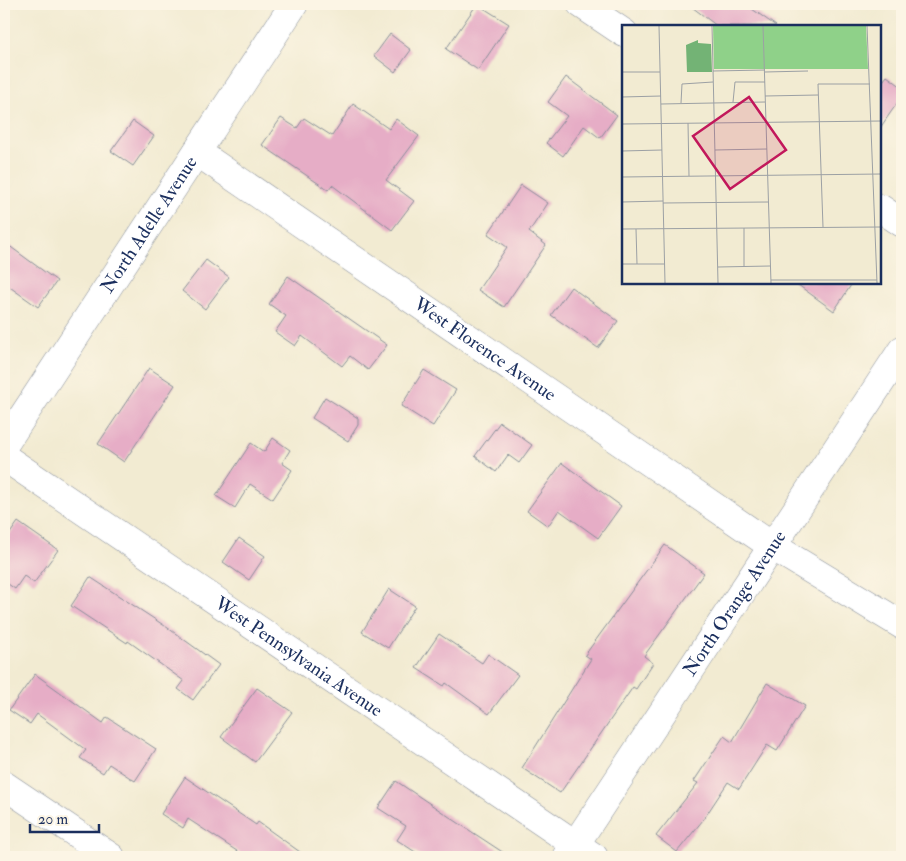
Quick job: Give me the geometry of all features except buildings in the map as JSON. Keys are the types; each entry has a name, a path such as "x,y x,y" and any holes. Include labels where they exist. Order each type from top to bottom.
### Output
{"street":[{"name":"North Adelle Avenue","path":"4,445 294,4"},
{"path":"581,4 622,32"},
{"name":"West Florence Avenue","path":"196,152 772,546 902,625"},
{"path":"881,209 902,223"},
{"name":"North Orange Avenue","path":"578,853 772,546 902,350"},
{"name":"West Pennsylvania Avenue","path":"4,457 578,853"},
{"path":"4,785 111,857"}]}
